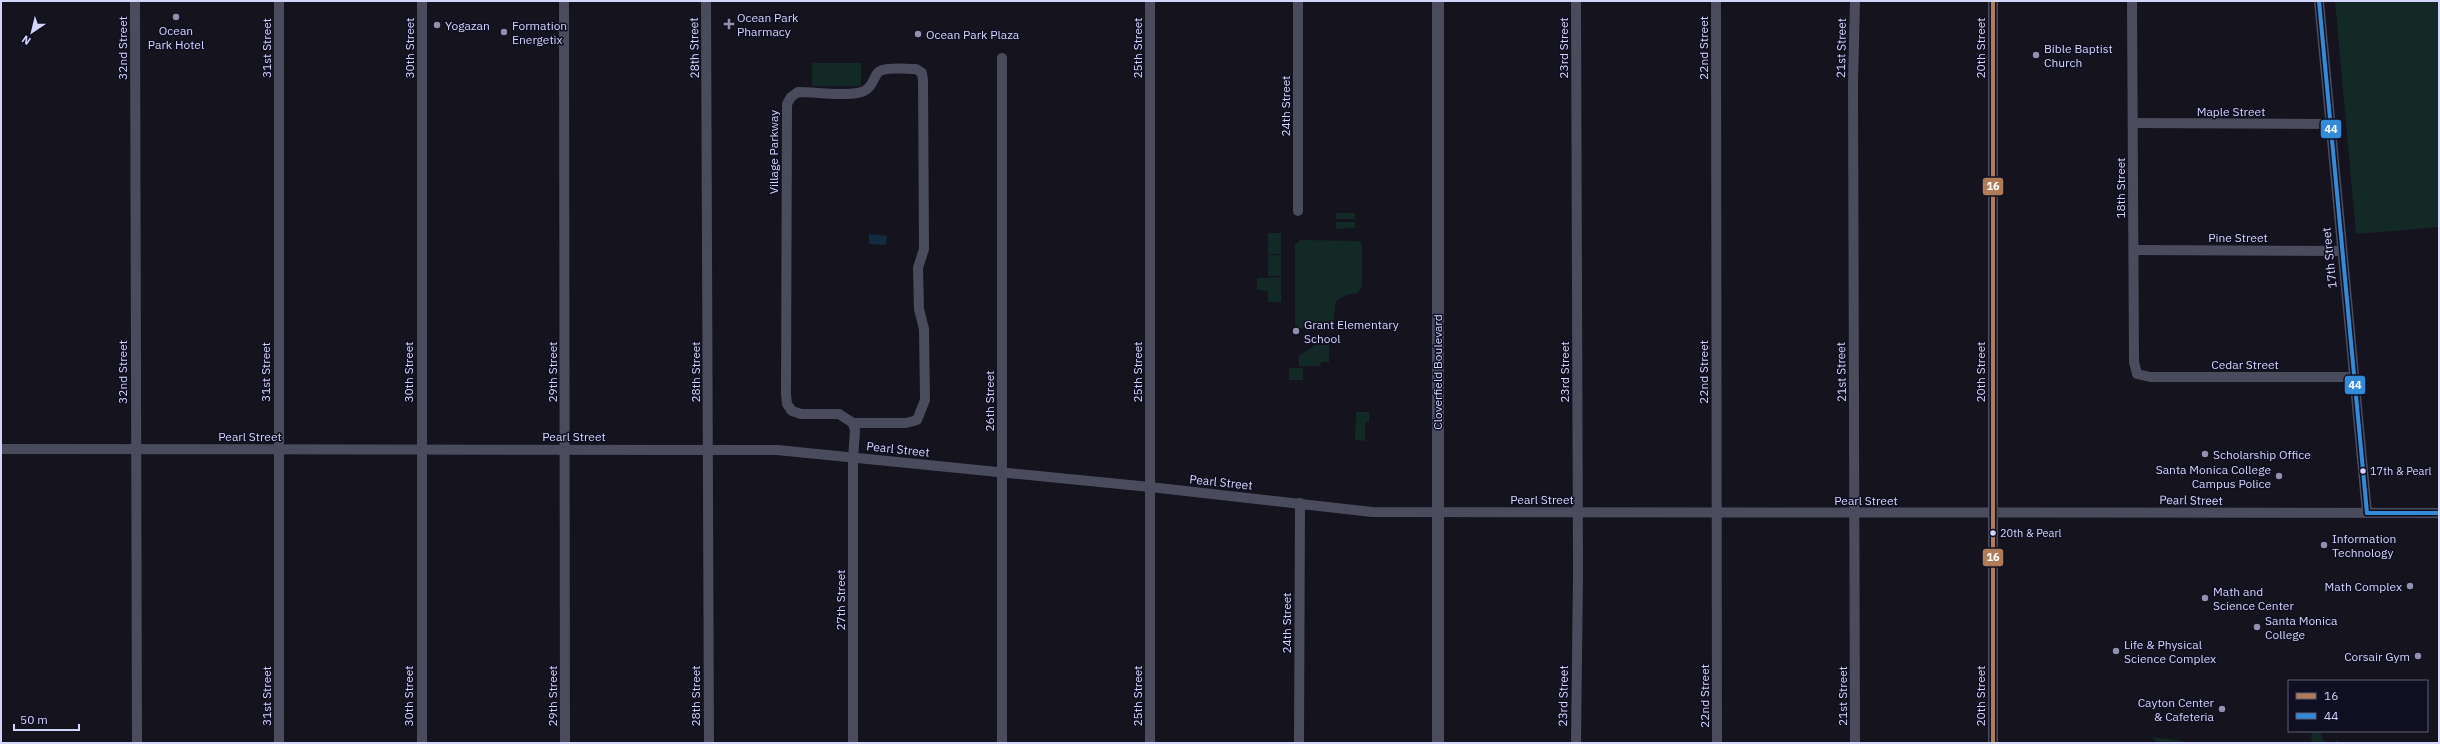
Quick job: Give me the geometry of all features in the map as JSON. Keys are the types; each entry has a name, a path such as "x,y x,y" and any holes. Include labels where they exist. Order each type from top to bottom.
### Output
{"street":[{"name":"32nd Street","path":"136,1 135,449 137,743"},
{"name":"31st Street","path":"279,1 279,743"},
{"name":"30th Street","path":"422,1 422,743"},
{"name":"29th Street","path":"564,1 565,743"},
{"name":"28th Street","path":"706,1 708,743"},
{"name":"25th Street","path":"1150,1 1150,743"},
{"name":"24th Street","path":"1298,1 1298,211"},
{"name":"Cloverfield Boulevard","path":"1438,1 1438,743"},
{"name":"23rd Street","path":"1576,1 1576,743"},
{"name":"22nd Street","path":"1716,1 1717,743"},
{"name":"21st Street","path":"1855,1 1855,743"},
{"name":"20th Street","path":"1993,1 1993,743"},
{"name":"18th Street","path":"2132,1 2134,362 2138,374"},
{"name":"17th Street","path":"2319,1 2329,124 2367,513"},
{"name":"26th Street","path":"1002,58 1002,743"},
{"name":"Village Parkway","path":"916,69 922,73 923,80 924,249 918,268 919,309 924,329 925,400 917,420 912,422 853,423 839,414 801,414 792,411 787,404 786,104 791,97 798,92 856,93 867,89 873,84 877,73 882,70 916,69"},
{"name":"Maple Street","path":"2133,123 2329,124"},
{"name":"Pine Street","path":"2134,250 2342,251"},
{"name":"Cedar Street","path":"2138,374 2150,377 2354,377"},
{"name":"27th Street","path":"853,423 855,431 853,458 853,743"},
{"name":"Pearl Street","path":"1,449 777,450 1150,487 1372,512 2439,513"},
{"name":"24th Street","path":"1299,743 1300,503"}],"green space":[{"path":"2335,1 2439,1 2439,227 2356,234"},
{"path":"812,63 861,63 861,86 812,86"},
{"path":"1336,213 1355,213 1355,219 1336,219"},
{"path":"1336,222 1355,222 1355,228 1336,229"},
{"path":"1268,233 1281,233 1281,254 1268,254"},
{"path":"1300,240 1359,241 1362,244 1362,286 1357,293 1346,295 1336,301 1333,324 1328,329 1298,328 1295,324 1295,245"},
{"path":"1268,255 1281,255 1281,276 1268,276"},
{"path":"1281,277 1281,302 1268,302 1268,291 1257,290 1257,278"},
{"path":"1315,345 1329,345 1329,362 1322,362 1319,366 1299,366 1299,356"},
{"path":"1289,368 1303,368 1303,380 1289,380"},
{"path":"1356,412 1369,412 1369,422 1365,422 1365,441 1355,440"},
{"path":"2313,732 2320,732 2324,741 2331,743 2312,743 2311,736"},
{"path":"2152,737 2183,741 2183,743 2158,743"},
{"path":"2338,740 2338,743 2331,743"}],"water":[{"path":"869,234 887,236 886,245 869,244"}],"transit line":[{"name":"16","path":"1993,1 1993,743"},
{"name":"44","path":"2319,1 2367,513"},
{"name":"44","path":"2367,513 2439,513"}],"place":[{"name":"Ocean Park Hotel","path":"176,17"},
{"name":"Ocean Park Pharmacy","path":"729,24"},
{"name":"Yogazan","path":"437,25"},
{"name":"Formation Energetix","path":"504,32"},
{"name":"Ocean Park Plaza","path":"918,34"},
{"name":"Bible Baptist Church","path":"2036,55"},
{"name":"Grant Elementary School","path":"1296,331"},
{"name":"Scholarship Office","path":"2205,454"},
{"name":"17th & Pearl","path":"2363,471"},
{"name":"Santa Monica College Campus Police","path":"2279,476"},
{"name":"20th & Pearl","path":"1993,533"},
{"name":"Information Technology","path":"2324,545"},
{"name":"Math Complex","path":"2410,586"},
{"name":"Math and Science Center","path":"2205,598"},
{"name":"Santa Monica College","path":"2257,627"},
{"name":"Life & Physical Science Complex","path":"2116,651"},
{"name":"Corsair Gym","path":"2418,656"},
{"name":"Cayton Center & Cafeteria","path":"2222,709"}]}
